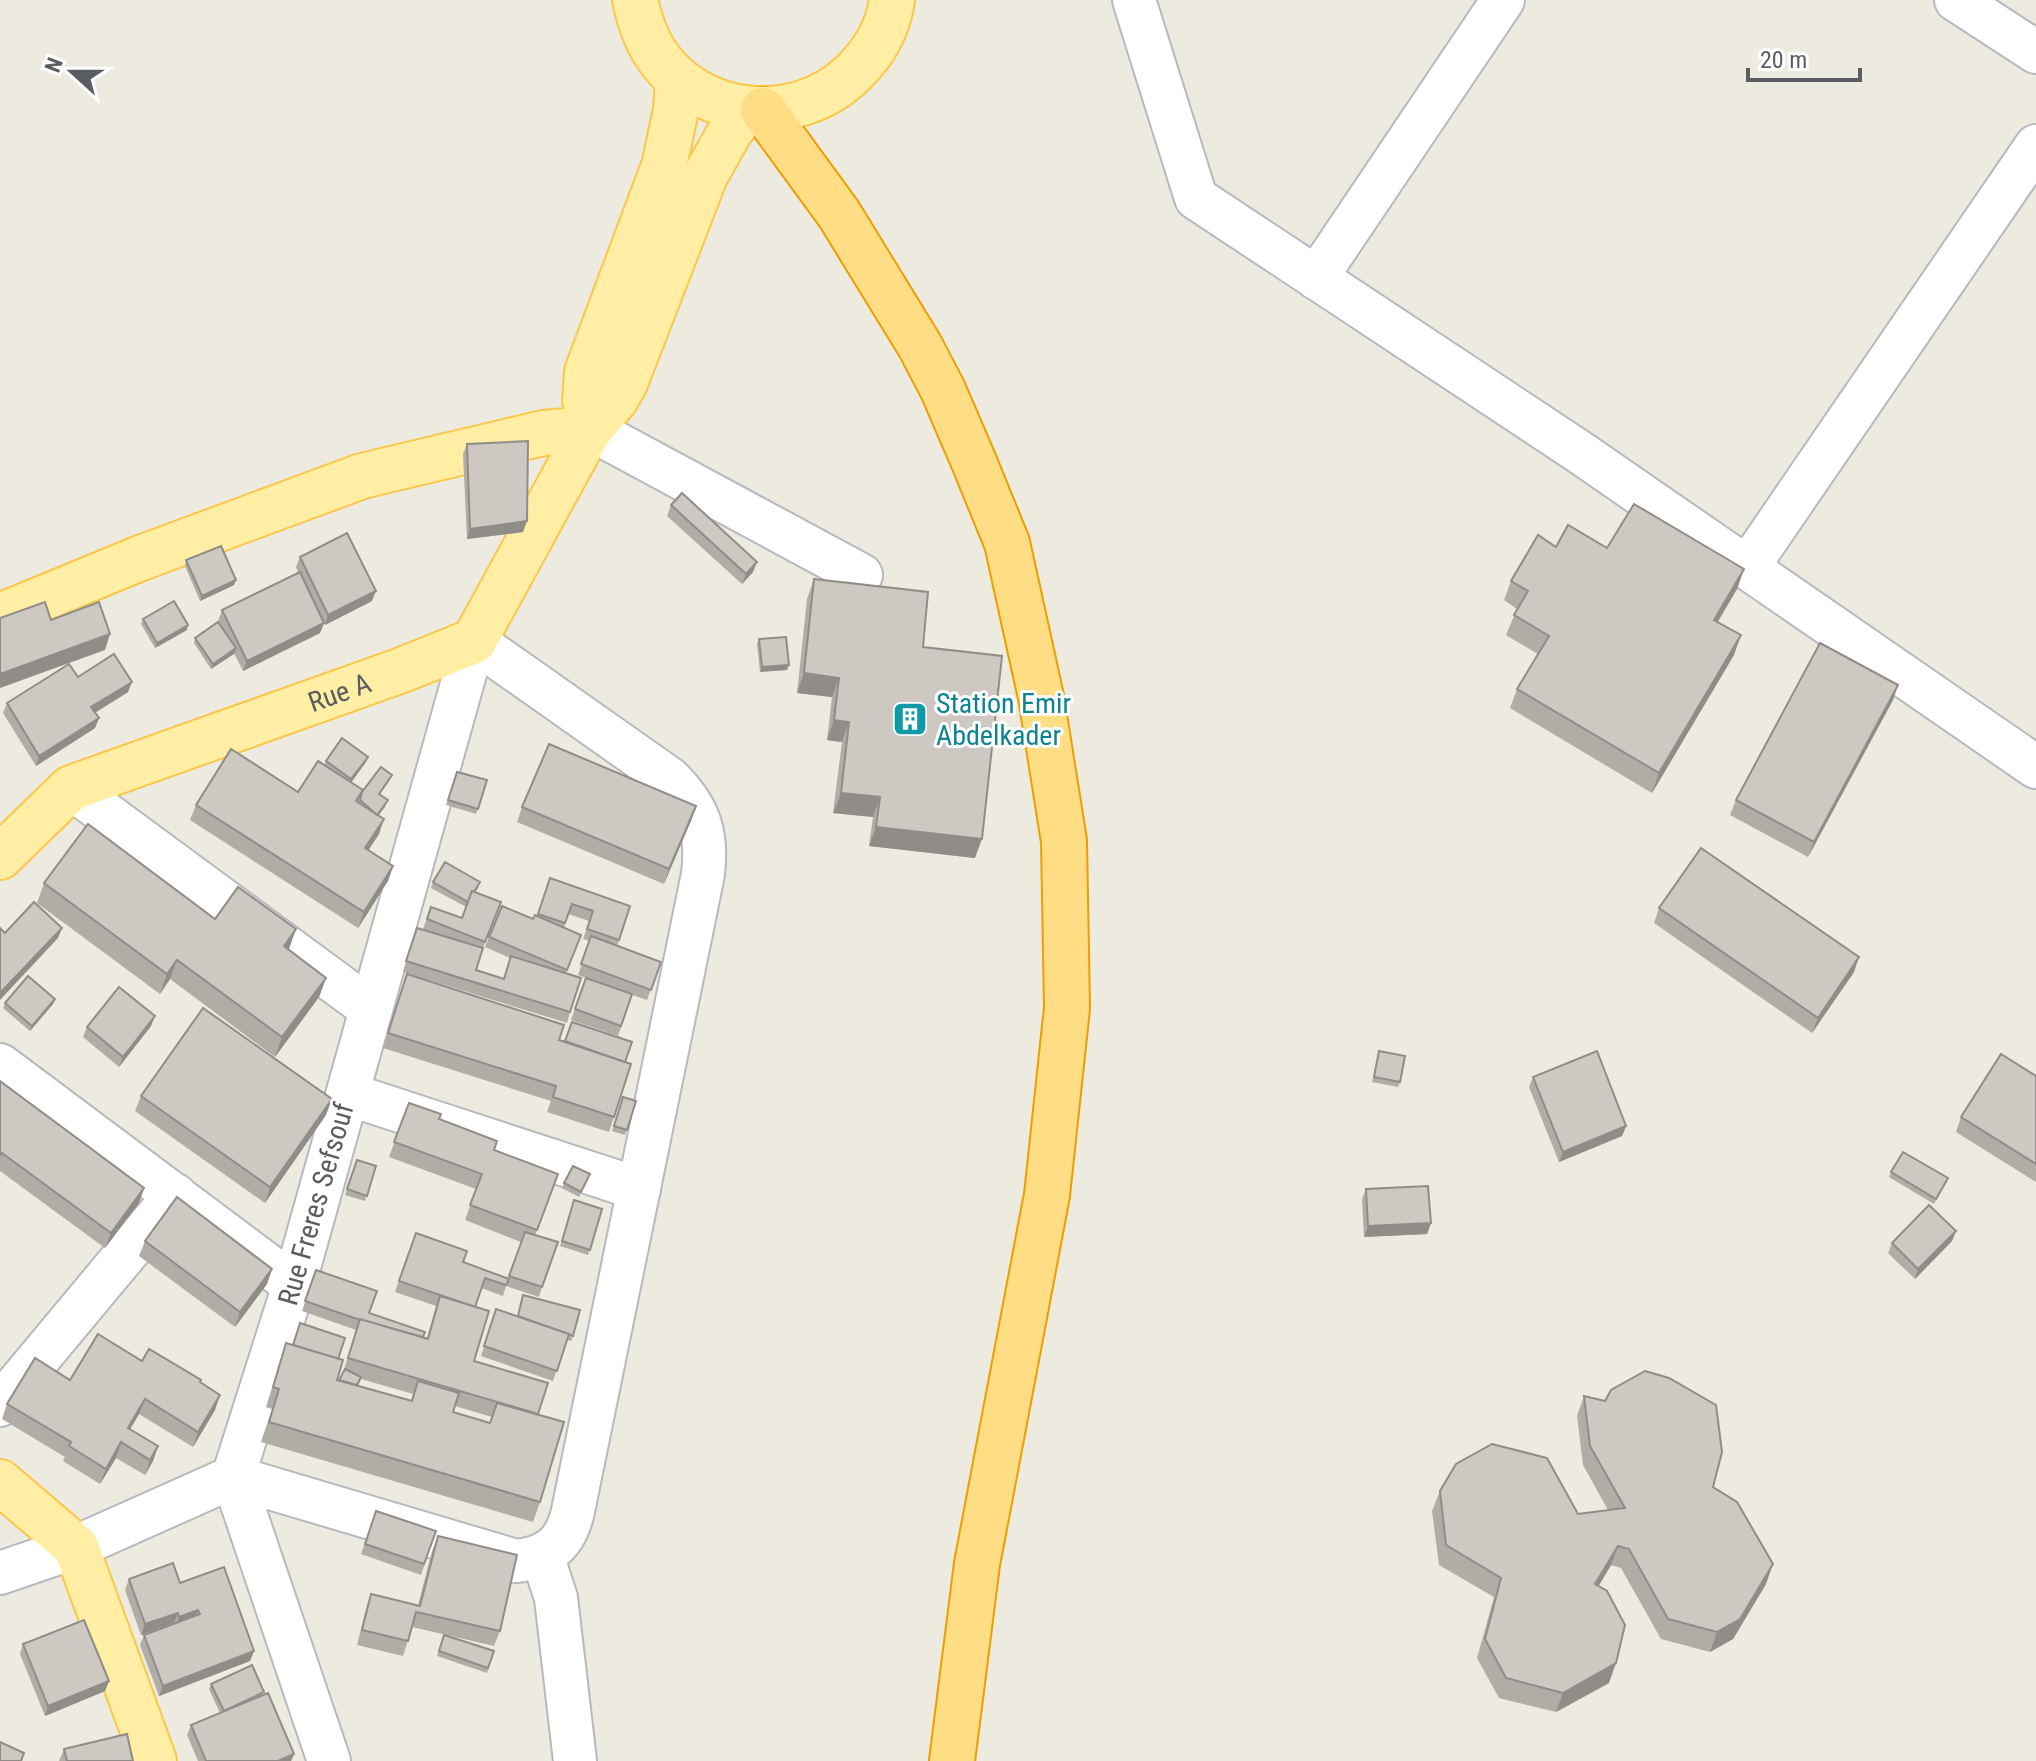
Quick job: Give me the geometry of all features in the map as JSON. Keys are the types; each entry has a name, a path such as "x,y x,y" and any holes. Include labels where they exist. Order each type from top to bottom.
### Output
{"highway":[{"path":"756,110 839,214 920,346 974,462 1007,543 1041,697 1064,841 1067,1008 1047,1195 977,1564 952,1761"}],"main road":[{"path":"635,0 640,22 655,53 678,79 699,94 722,104 756,110 793,107 820,97 844,81 866,61 881,36 892,0"},
{"path":"590,429 585,400 587,372 664,166 676,110 678,79"},
{"path":"474,641 590,429 625,383 705,176 731,130 756,110"},
{"path":"0,616 138,559 362,476 543,433 590,429"},
{"name":"Rue A","path":"0,857 71,788 402,670 474,641"},
{"path":"0,1482 76,1547 154,1761"}],"street":[{"path":"1134,0 1196,198 1578,451 2036,767"},
{"path":"1316,278 1503,0"},
{"path":"1956,0 2036,52"},
{"path":"1747,568 2036,146"},
{"path":"590,429 861,575"},
{"path":"0,1573 76,1547 233,1477 516,1561 542,1555 564,1537 570,1524 706,853 696,812 685,794 670,779 474,641"},
{"name":"Rue Freres Sefsouf","path":"233,1477 294,1285 474,641"},
{"path":"71,788 371,1009"},
{"path":"0,1065 294,1285"},
{"path":"348,1094 639,1189"},
{"path":"0,1405 175,1195"},
{"path":"233,1477 329,1761"},
{"path":"542,1555 556,1598 575,1761"}],"building":[{"path":"528,441 527,521 470,529 467,444"},
{"path":"682,493 757,562 746,574 671,505"},
{"path":"1634,504 1744,569 1714,620 1741,635 1659,773 1517,689 1549,636 1514,615 1528,591 1511,581 1538,535 1556,547 1568,525 1607,548"},
{"path":"347,533 376,591 328,615 300,557"},
{"path":"221,546 236,580 202,596 186,560"},
{"path":"300,572 324,623 247,661 222,610"},
{"name":"Station Emir Abdelkader","path":"814,579 928,592 923,647 1002,656 982,839 876,827 880,797 841,793 849,722 834,720 839,678 804,673"},
{"path":"174,601 188,625 157,643 143,619"},
{"path":"45,602 51,620 99,602 110,634 0,674 0,618"},
{"path":"218,622 236,648 213,664 195,638"},
{"path":"786,637 789,665 762,667 759,639"},
{"path":"1820,643 1898,685 1814,842 1736,800"},
{"path":"114,654 132,682 91,707 99,718 39,756 7,703 69,664 78,677"},
{"path":"342,738 368,757 351,779 326,761"},
{"path":"549,744 696,806 669,869 522,807"},
{"path":"231,749 298,792 318,761 363,790 356,801 384,819 365,848 393,866 364,912 196,805"},
{"path":"381,767 392,775 379,794 388,800 377,815 360,800 362,792"},
{"path":"457,772 487,780 478,809 448,800"},
{"path":"88,824 215,919 238,887 296,929 284,946 326,978 282,1037 177,960 167,974 44,883"},
{"path":"1701,848 1859,957 1818,1018 1659,908"},
{"path":"445,862 480,882 468,902 433,882"},
{"path":"550,878 630,906 619,940 587,929 593,911 572,904 565,923 538,914"},
{"path":"472,891 501,902 485,942 427,919 431,907 462,918"},
{"path":"34,902 62,928 0,993 0,928 5,933"},
{"path":"502,906 533,919 535,915 581,935 567,970 489,937"},
{"path":"417,928 483,948 476,970 504,979 511,956 581,978 570,1012 406,961"},
{"path":"591,936 661,962 651,990 581,964"},
{"path":"407,974 564,1025 559,1040 631,1064 614,1117 553,1097 556,1086 388,1033"},
{"path":"28,976 55,999 32,1026 5,1003"},
{"path":"586,978 632,994 621,1026 575,1009"},
{"path":"119,987 155,1016 123,1057 87,1027"},
{"path":"203,1008 332,1099 270,1187 141,1096"},
{"path":"572,1022 632,1042 625,1062 565,1041"},
{"path":"1379,1051 1405,1056 1400,1082 1374,1077"},
{"path":"1597,1051 1626,1126 1563,1152 1533,1077"},
{"path":"2001,1054 2036,1076 2036,1164 1961,1117"},
{"path":"0,1081 144,1188 111,1233 2,1153 0,1155"},
{"path":"623,1097 636,1101 627,1130 614,1126"},
{"path":"409,1103 441,1114 439,1119 497,1141 494,1150 558,1174 537,1230 470,1205 482,1174 394,1142"},
{"path":"1903,1152 1948,1178 1936,1199 1891,1172"},
{"path":"357,1160 376,1166 367,1196 347,1189"},
{"path":"573,1166 590,1174 581,1192 564,1183"},
{"path":"1428,1186 1431,1223 1368,1226 1366,1189"},
{"path":"177,1197 272,1269 240,1312 145,1241"},
{"path":"574,1200 602,1209 590,1250 562,1241"},
{"path":"1929,1205 1956,1231 1918,1269 1892,1243"},
{"path":"525,1232 558,1242 542,1287 509,1276"},
{"path":"416,1233 467,1251 463,1262 509,1279 506,1285 485,1278 475,1307 399,1281"},
{"path":"316,1270 377,1291 369,1313 425,1332 423,1337 305,1301"},
{"path":"523,1295 580,1310 573,1336 518,1316"},
{"path":"440,1296 489,1311 474,1361 548,1383 538,1414 348,1358 360,1319 428,1339"},
{"path":"496,1309 569,1334 557,1371 484,1346"},
{"path":"300,1323 345,1338 338,1359 293,1345"},
{"path":"98,1334 142,1361 149,1349 220,1395 198,1432 145,1399 128,1428 158,1446 150,1460 121,1442 106,1469 69,1446 71,1442 7,1404 35,1358 70,1380"},
{"path":"286,1343 343,1360 337,1380 412,1401 418,1381 459,1393 453,1412 490,1423 497,1403 564,1422 540,1502 269,1422 279,1389 273,1387"},
{"path":"345,1369 361,1377 357,1385 339,1380"},
{"path":"1645,1371 1669,1378 1716,1405 1722,1452 1713,1487 1737,1502 1773,1564 1740,1619 1717,1632 1668,1619 1629,1549 1618,1546 1595,1584 1607,1591 1625,1625 1616,1663 1563,1693 1506,1678 1485,1639 1501,1578 1446,1545 1440,1491 1456,1464 1492,1444 1547,1458 1578,1514 1625,1508 1590,1446 1584,1396 1605,1401 1611,1390"},
{"path":"376,1511 436,1531 424,1564 365,1544"},
{"path":"438,1536 517,1555 500,1631 416,1612 408,1641 362,1630 371,1594 420,1606"},
{"path":"173,1563 180,1583 224,1567 254,1651 163,1686 144,1635 200,1614 198,1610 179,1617 178,1613 145,1624 129,1579"},
{"path":"84,1620 109,1681 48,1706 23,1644"},
{"path":"444,1635 494,1651 488,1668 439,1651"},
{"path":"252,1665 264,1692 224,1711 211,1684"},
{"path":"268,1693 294,1754 278,1761 206,1761 191,1725"},
{"path":"127,1734 133,1761 67,1761 64,1749"},
{"path":"0,1742 24,1753 21,1761 0,1761"}],"place":[{"name":"Station Emir Abdelkader","path":"910,719"}]}
